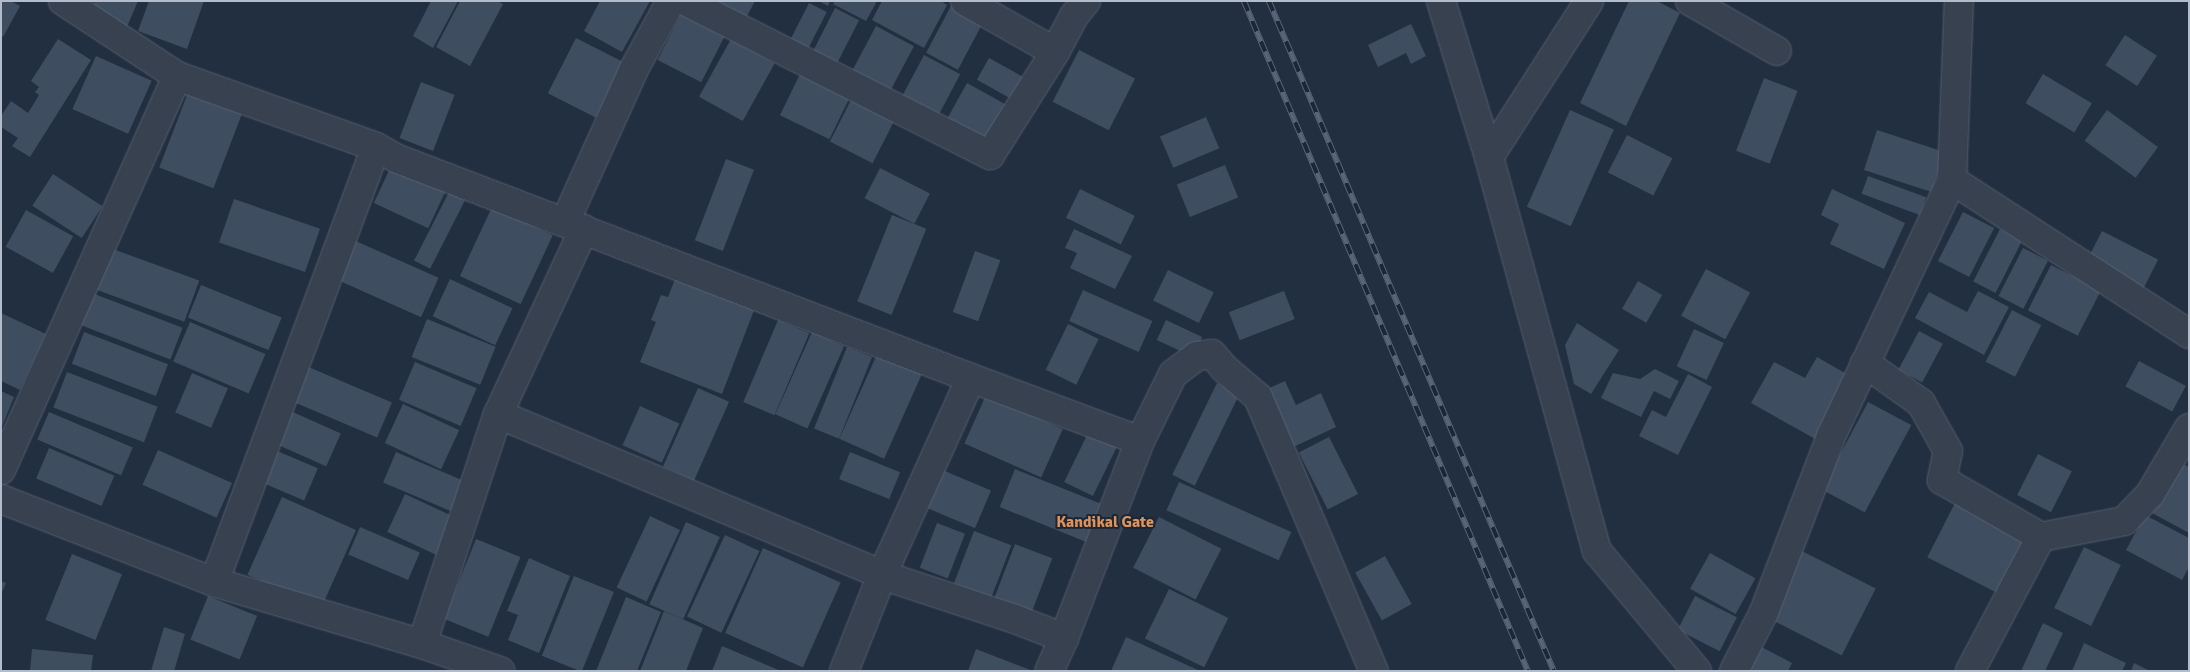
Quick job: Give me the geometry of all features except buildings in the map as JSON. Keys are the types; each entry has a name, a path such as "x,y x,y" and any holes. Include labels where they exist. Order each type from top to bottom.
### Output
{"street":[{"path":"63,1 177,76 376,147 398,159 1140,441"},
{"path":"422,644 498,414 575,226 634,69 671,1"},
{"path":"685,1 990,155 1055,52 1074,16 1086,1"},
{"path":"964,1 1055,52"},
{"path":"1441,1 1489,157 1597,550 1697,671"},
{"path":"1489,157 1589,1"},
{"path":"1690,1 1777,51"},
{"path":"1734,671 1764,612 1832,434 1952,180 1959,1"},
{"path":"1,470 177,76"},
{"path":"214,582 376,147"},
{"path":"1952,180 2189,334"},
{"path":"1049,671 1064,638 1140,441 1173,374 1197,356 1212,354 1224,369 1258,397 1374,671"},
{"path":"1865,363 1921,403 1948,451 1942,480 2041,537 2124,521 2150,494 2189,428"},
{"path":"844,671 882,575 971,378"},
{"path":"498,414 882,575 1015,619 1064,638"},
{"path":"1,498 214,582 422,644 500,671"},
{"path":"1970,671 2041,537"}],"railway":[{"path":"1244,1 1528,671"},
{"path":"1269,1 1554,671"}],"district":[{"name":"Kandikal Gate","path":"1105,522"}]}
